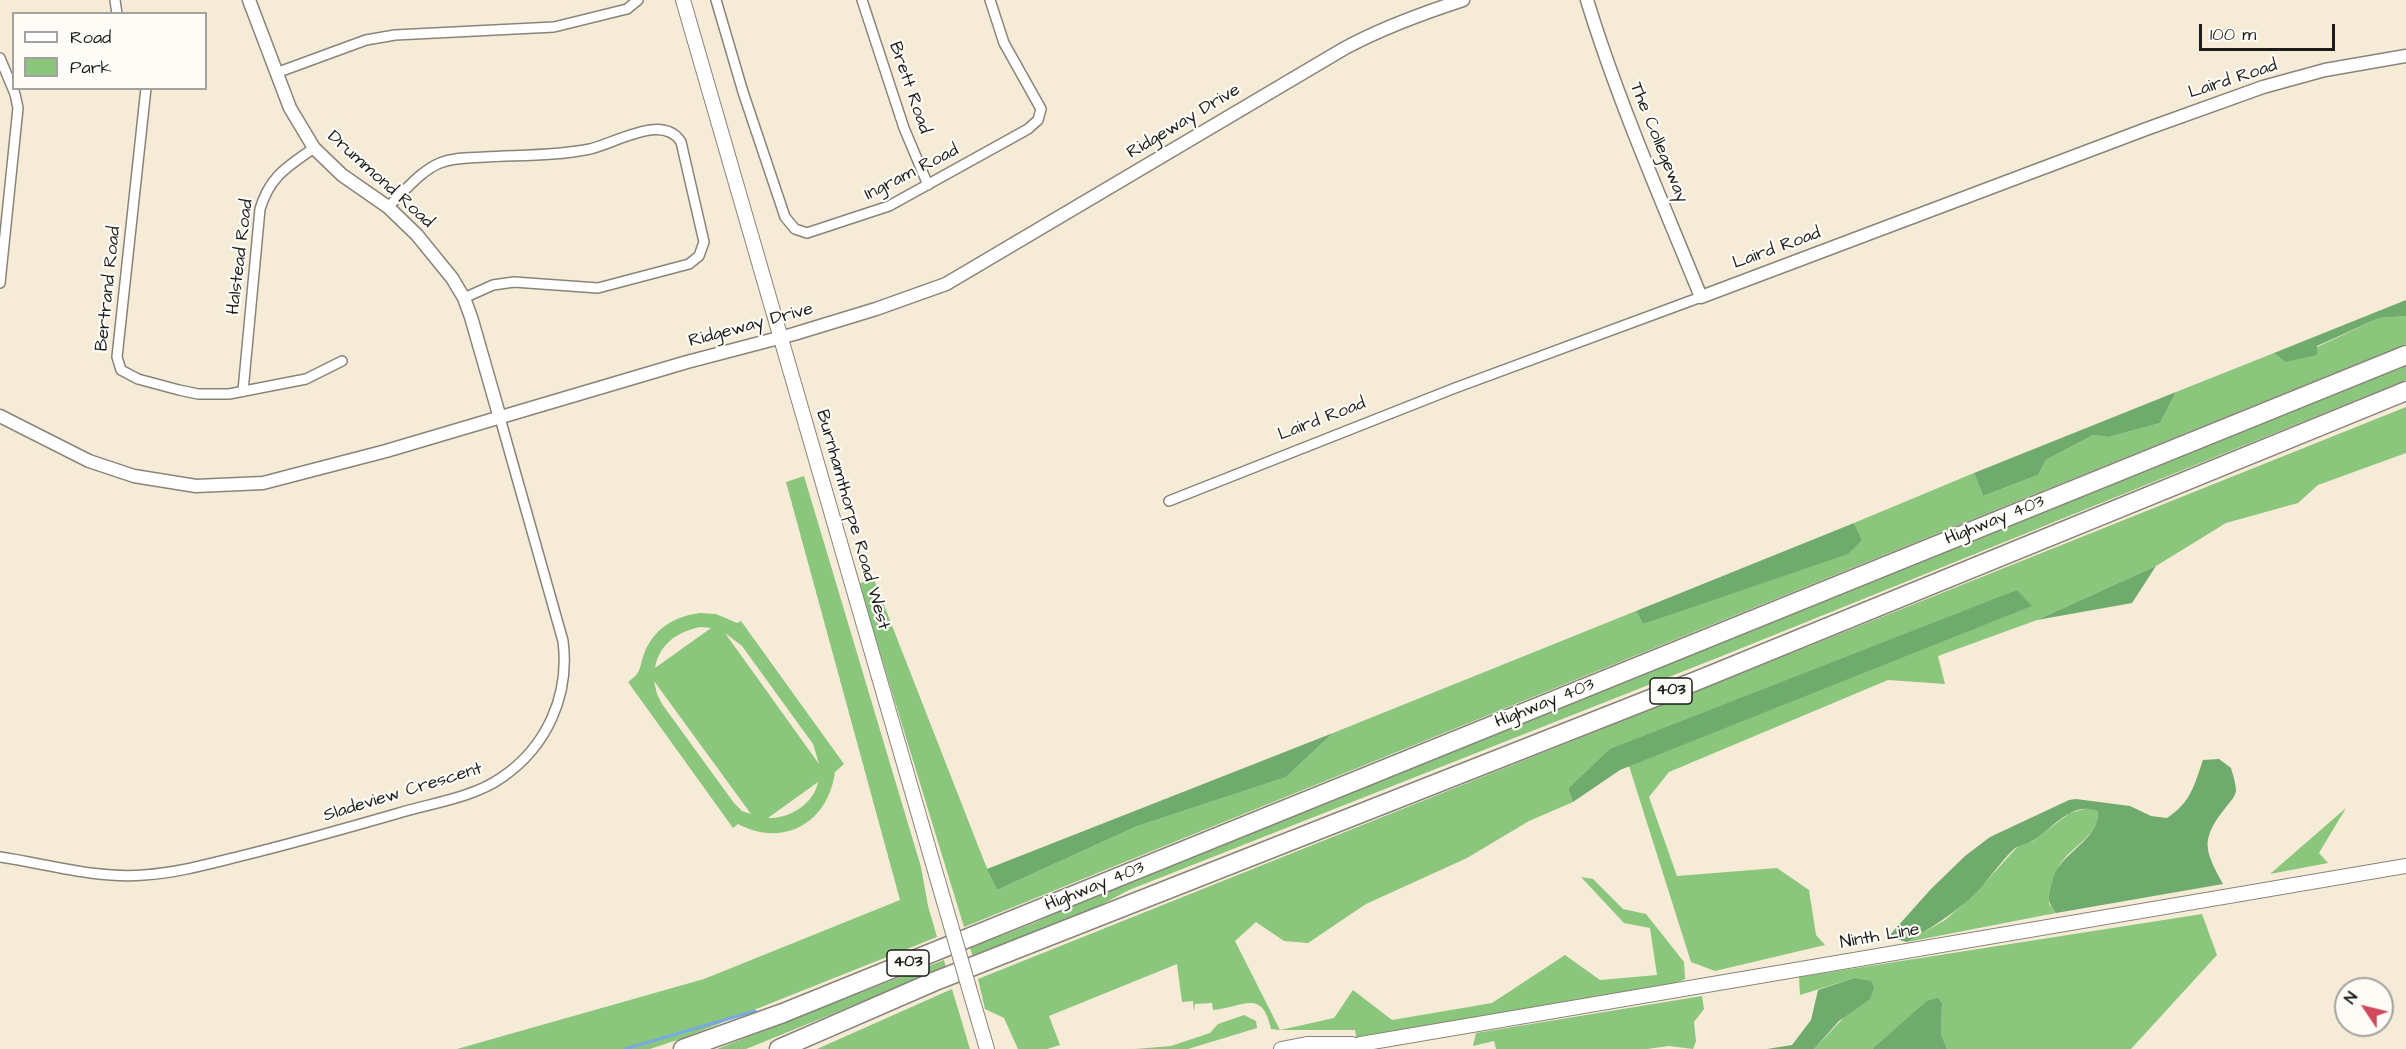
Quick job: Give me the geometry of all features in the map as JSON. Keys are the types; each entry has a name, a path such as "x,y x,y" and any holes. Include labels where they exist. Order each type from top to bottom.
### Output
{"highway":[{"name":"Highway 403","path":"683,1049 794,1009 2406,355"},
{"name":"Highway 403","path":"779,1049 933,982 1701,679 2406,391"}],"main road":[{"name":"Burnhamthorpe Road West","path":"683,0 987,1049"},
{"name":"Ninth Line","path":"1343,1049 1361,1044 2406,866"},
{"name":"Ninth Line","path":"1281,1049 1307,1044 1361,1044"}],"street":[{"name":"Drummond Road","path":"249,0 290,108 314,148 342,175 388,207 434,254 464,298 500,418"},
{"path":"276,73 366,40 395,35 554,27 627,9 638,0"},
{"name":"Ingram Road","path":"716,0 743,92 785,217 795,229 807,233 876,211 928,185 1028,129 1038,120 1041,109 1004,43 990,0"},
{"name":"Brett Road","path":"862,0 904,128 928,185"},
{"name":"Ridgeway Drive","path":"0,416 88,461 114,471 162,482 220,487 263,483 291,477 500,418 876,309 946,284 1345,48 1424,13 1463,0"},
{"name":"The Collegeway","path":"1587,0 1600,42 1637,139 1701,297"},
{"name":"Laird Road","path":"1169,501 1444,392 2263,87 2325,70 2406,56"},
{"path":"0,58 18,108 0,283"},
{"name":"Bertrand Road","path":"146,90 118,364 126,374 138,379 198,394 243,391 306,379 342,362"},
{"path":"388,207 430,167 452,159 577,151 608,144 657,128 676,134 681,142 704,242 699,256 689,264 607,287 589,289 514,282 494,285 464,298"},
{"name":"Halstead Road","path":"243,391 260,209 265,193 273,180 314,148"},
{"name":"Sladeview Crescent","path":"0,857 125,876 189,869 312,839 475,791 502,777 526,757 544,734 554,715 565,678 565,658 563,641 500,418"}],"green space":[{"path":"2406,300 2406,316 2379,318 2317,346 2317,355 2285,362 2274,353"},
{"path":"2406,316 2406,344 964,927 859,584 873,577 997,890 1135,827 1286,777 1333,733 1636,611 1643,624 1862,540 1854,523 1974,473 1983,496 2038,475 2046,460 2093,435 2109,437 2160,423 2176,392 2274,353 2285,362 2379,318"},
{"path":"2406,363 2406,380 1722,656 1129,890 1097,907 973,957 970,948 1034,923 1136,877"},
{"path":"2176,392 2160,423 2109,437 2093,435 2046,460 2038,475 1983,496 1974,473"},
{"path":"2406,407 2406,453 2318,485 2298,503 2226,523 2156,566 2037,620 1938,656 1945,684 1888,680 1669,772 1649,797 1677,876 1777,868 1809,890 1816,935 1825,945 1715,971 1691,962 1629,766 2031,606 2017,590 1568,789 1573,802 1529,821 1467,858 1366,904 1308,943 1284,941 1256,922 1235,941 1280,1030 1271,1029 1267,1016 1257,1004 1250,1003 1213,1010 1212,1003 1195,1004 1194,1012 1193,1001 1182,1002 1177,964 1049,1016 1060,1045 1047,1049 1018,1049 1004,1018 985,1009 978,979"},
{"path":"804,476 921,867 928,906 937,937 686,1037 650,1049 457,1049 704,979 900,900 786,482"},
{"path":"1854,523 1862,540 1848,554 1643,624 1636,611"},
{"path":"2156,566 2132,603 2037,620"},
{"path":"2017,590 2032,606 1620,770 1573,802 1568,789 1610,749"},
{"path":"716,614 737,623 741,621 844,764 835,772 831,790 823,805 801,826 787,832 772,833 755,831 738,824 733,828 628,682 638,672 653,637 666,625 691,615","holes":["711,628 655,668 665,646 677,635 693,629","725,633 742,646 813,744 819,764","654,681 751,814 742,811 734,803 657,694","818,782 816,790 799,809 784,816 768,818"]},
{"path":"1333,733 1286,777 1135,827 997,890 987,869"},
{"path":"2219,759 2231,768 2236,791 2212,828 2209,837 2209,853 2223,884 2056,913 2049,898 2055,873 2065,859 2090,835 2097,820 2098,812 2080,809 2064,817 2034,840 2014,849 1971,898 1932,927 1907,942 1888,937 1931,889 1965,856 1990,837 2069,800 2076,799 2130,806 2151,816 2167,818 2187,799 2203,760"},
{"path":"2346,808 2319,853 2328,863 2270,874"},
{"path":"2084,809 2098,812 2097,821 2088,836 2068,854 2058,868 2049,904 2056,913 1907,942 1945,920 1973,896 2019,845 2033,841 2070,813"},
{"path":"1581,877 1593,879 1623,909 1646,914 1684,962 1685,979 1674,984 1356,1037 1355,1030 1280,1030 1334,1018 1353,990 1392,1020 1492,1003 1565,955 1600,980 1657,975 1650,928 1624,923"},
{"path":"2202,914 2217,955 2131,1049 1947,1049 1941,1034 1942,1003 1927,1002 1872,1049 1814,1049 1849,1012 1854,978 1800,995 1799,977"},
{"path":"944,960 946,968 746,1049 717,1049"},
{"path":"1854,978 1871,981 1874,987 1870,999 1839,1021 1814,1049 1767,1049 1792,1045 1811,1020 1818,990"},
{"path":"952,989 970,1049 817,1049"},
{"path":"1702,996 1704,1009 1694,1022 1696,1041 1693,1049 1669,1046 1647,1049 1496,1049 1494,1041 1473,1046 1476,1033"},
{"path":"1938,998 1942,1003 1941,1034 1947,1049 1872,1049 1927,1001"},
{"path":"1244,1015 1256,1021 1257,1028 1188,1049 1135,1049 1171,1046 1210,1033 1218,1024"}],"waterway":[{"path":"625,1049 755,1011"}]}
